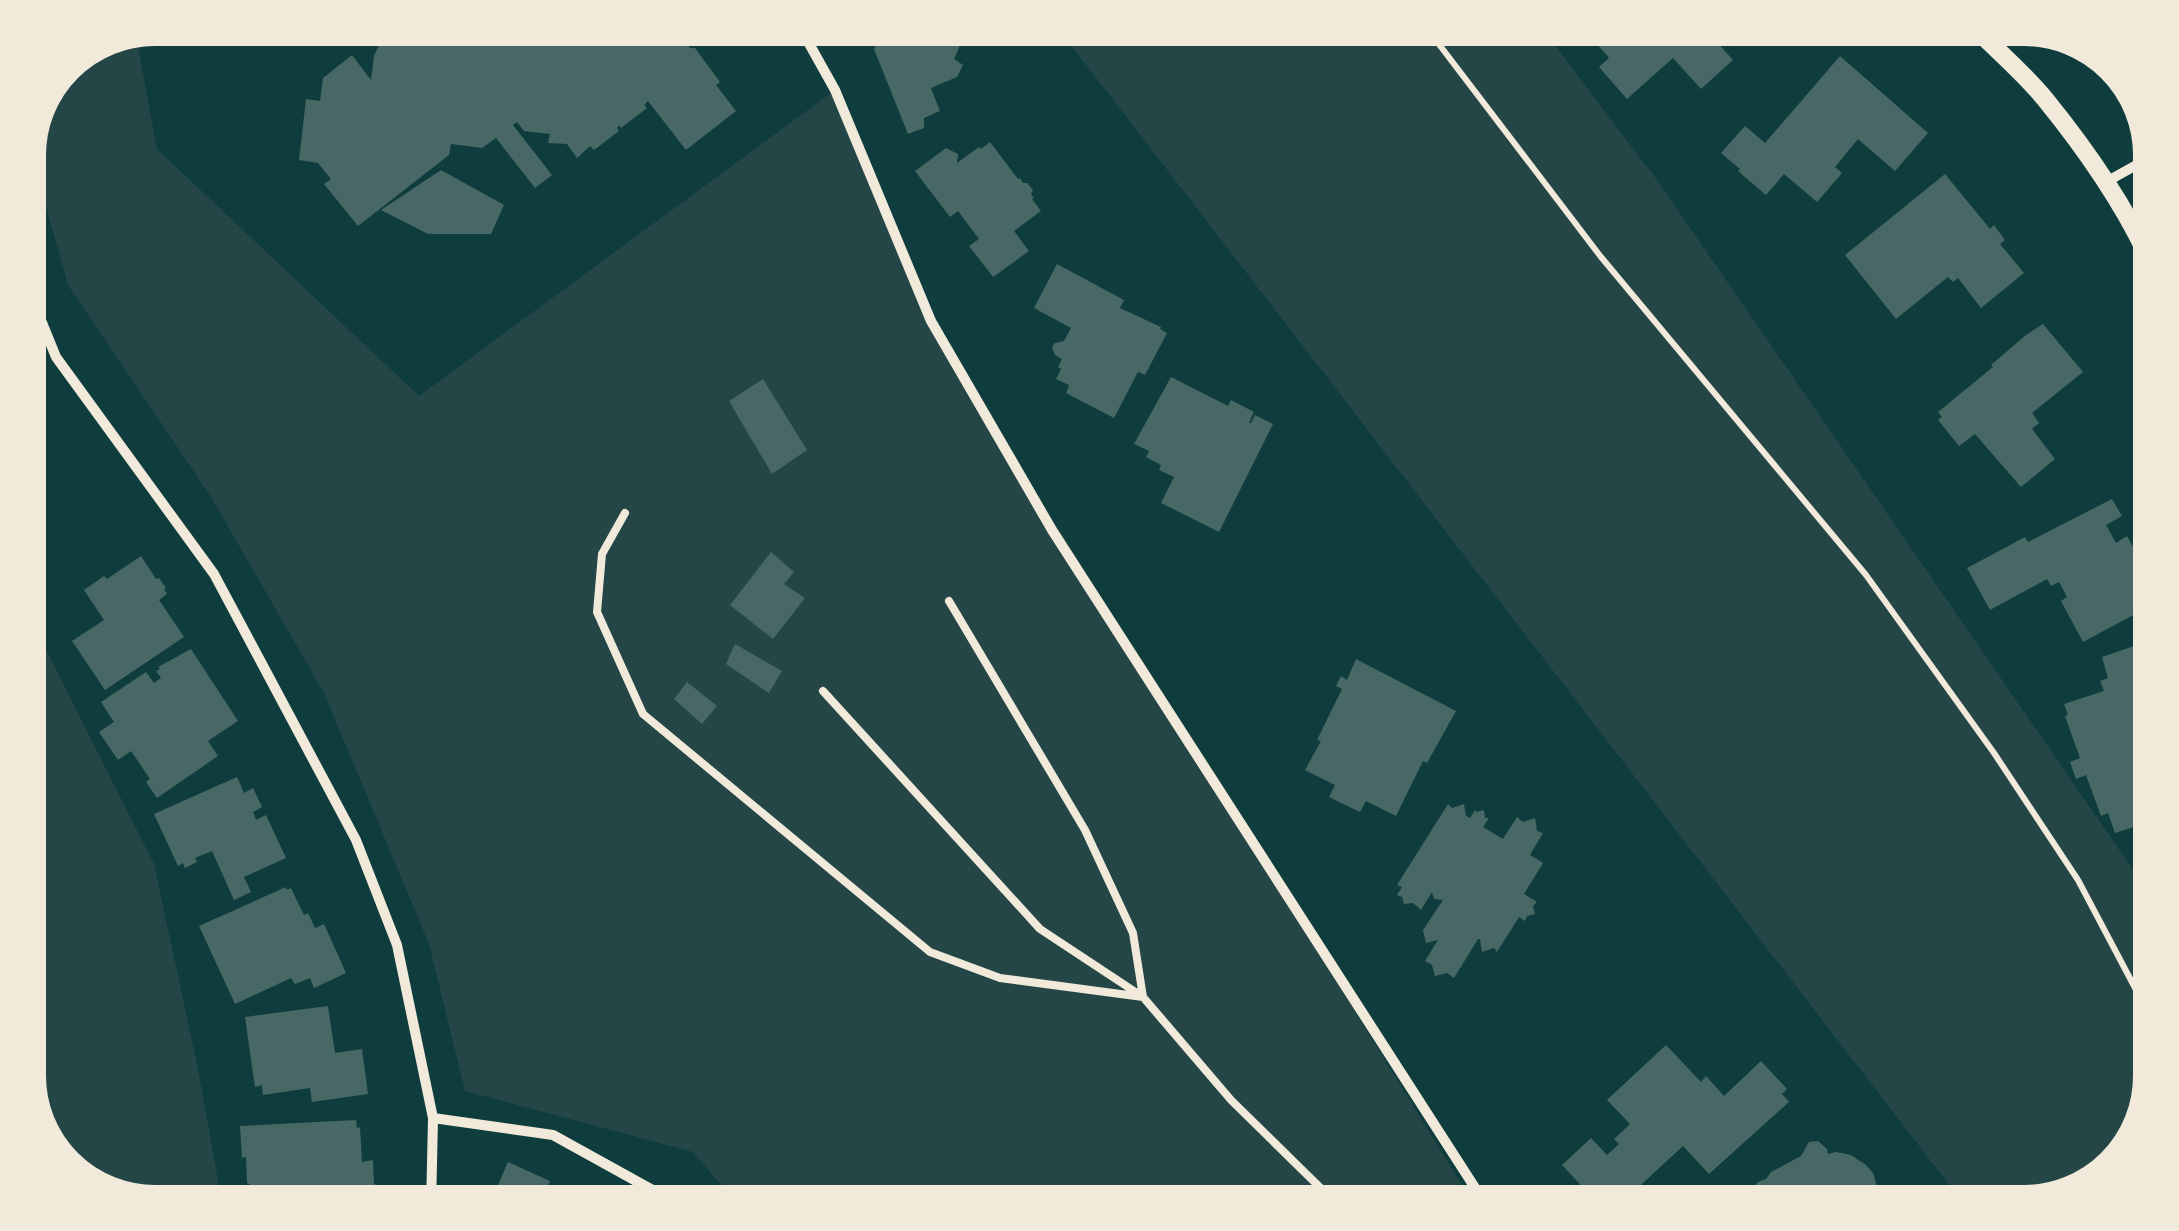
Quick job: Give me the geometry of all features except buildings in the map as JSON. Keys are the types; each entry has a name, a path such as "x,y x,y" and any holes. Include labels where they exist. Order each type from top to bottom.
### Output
{"street":[{"path":"807,40 835,90 931,321 1052,530 1477,1191"},
{"path":"1987,40 2044,97 2106,182 2139,239"},
{"path":"2106,182 2139,164"},
{"path":"40,318 56,357 214,574 356,840 398,945 433,1118 431,1191"},
{"path":"433,1118 554,1135 654,1191"}],"lane":[{"path":"625,512 602,554 598,612 643,714 930,952 1000,978 1143,997"},
{"path":"949,600 1085,830 1133,933 1143,997"},
{"path":"822,691 1040,929 1143,997 1231,1100 1325,1191"}],"path":[{"path":"1436,40 1601,258 1866,574 1994,753 2078,880 2139,994"}],"shaded area":[{"path":"1067,40 1551,40 1657,180 2139,878 2139,1076 2135,1106 2124,1133 2094,1167 2054,1187 1954,1191"},
{"path":"133,42 137,42 157,149 419,396 835,90 948,349 1466,1191 726,1191 693,1152 465,1091 429,944 324,693 211,497 68,285 40,185 44,125 59,91 74,74 91,59"},
{"path":"40,406 45,415 40,440"},
{"path":"40,638 154,864 220,1191 140,1190 111,1182 69,1152 46,1113 40,1083"}]}
